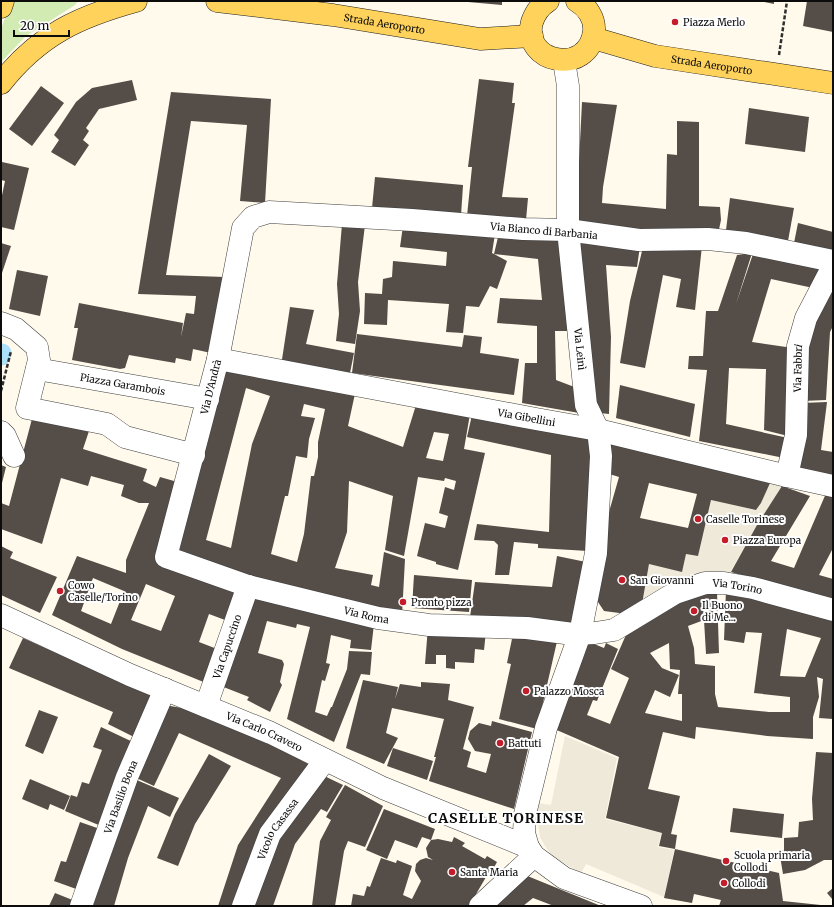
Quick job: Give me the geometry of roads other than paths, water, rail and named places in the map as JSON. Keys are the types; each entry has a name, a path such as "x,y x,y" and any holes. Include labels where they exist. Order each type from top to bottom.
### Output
{"main road":[{"path":"1,6 3,1"},
{"path":"1,83 30,50 59,30 101,11 136,1"},
{"name":"Strada Aeroporto","path":"217,1 333,15 480,39 532,36"},
{"path":"306,1 333,15"},
{"path":"548,1 539,8 534,16 531,26 532,36 536,46 543,54 553,59 564,61 573,59 582,54 589,47 593,38 593,20 589,11 577,1"},
{"name":"Strada Aeroporto","path":"593,38 655,56 833,84"}],"street":[{"name":"Via Leinì","path":"564,61 568,86 568,230 586,405 598,430 601,456 596,553 577,634"},
{"name":"Via Bianco di Barbania","path":"253,217 269,212 412,220 523,229 568,230 639,240 708,238 833,261"},
{"name":"Via D'Andrà","path":"166,557 218,359 243,228 253,217"},
{"name":"Via Fabbri","path":"787,476 796,435 798,346 806,318 833,266"},
{"path":"9,326 37,347 39,360 27,408 107,424 125,437 194,455"},
{"name":"Via Gibellini","path":"218,359 598,430 833,486"},
{"name":"Piazza Garambois","path":"37,369 208,399"},
{"path":"1,432 5,436 14,456"},
{"name":"Via Roma","path":"166,557 248,586 378,618 429,624 527,628 577,634"},
{"name":"Via Torino","path":"577,634 595,634 614,630 675,593 705,582 724,583 753,588 833,610"},
{"name":"Via Capuccino","path":"206,706 248,586"},
{"name":"Via Carlo Cravero","path":"1,615 130,675 272,733 383,788 531,852 564,878 641,906"},
{"path":"480,906 531,852 524,833 525,814 546,728 577,634"},
{"name":"Via Basilio Bona","path":"81,906 127,777 165,689"},
{"name":"Vicolo Casassa","path":"243,906 270,834 325,760"}],"place":[{"name":"Piazza Merlo","path":"675,22"},
{"name":"Caselle Torinese","path":"698,519"},
{"name":"Piazza Europa","path":"725,540"},
{"name":"San Giovanni","path":"622,580"},
{"name":"Cowo Caselle/Torino","path":"60,591"},
{"name":"Pronto pizza","path":"403,602"},
{"name":"Il Buono di Me...","path":"694,611"},
{"name":"Palazzo Mosca","path":"526,691"},
{"name":"Battuti","path":"500,743"},
{"name":"Scuola primaria Collodi","path":"726,861"},
{"name":"Santa Maria","path":"452,872"},
{"name":"Collodi","path":"724,883"}],"district":[{"name":"CASELLE TORINESE","path":"506,818"}]}
